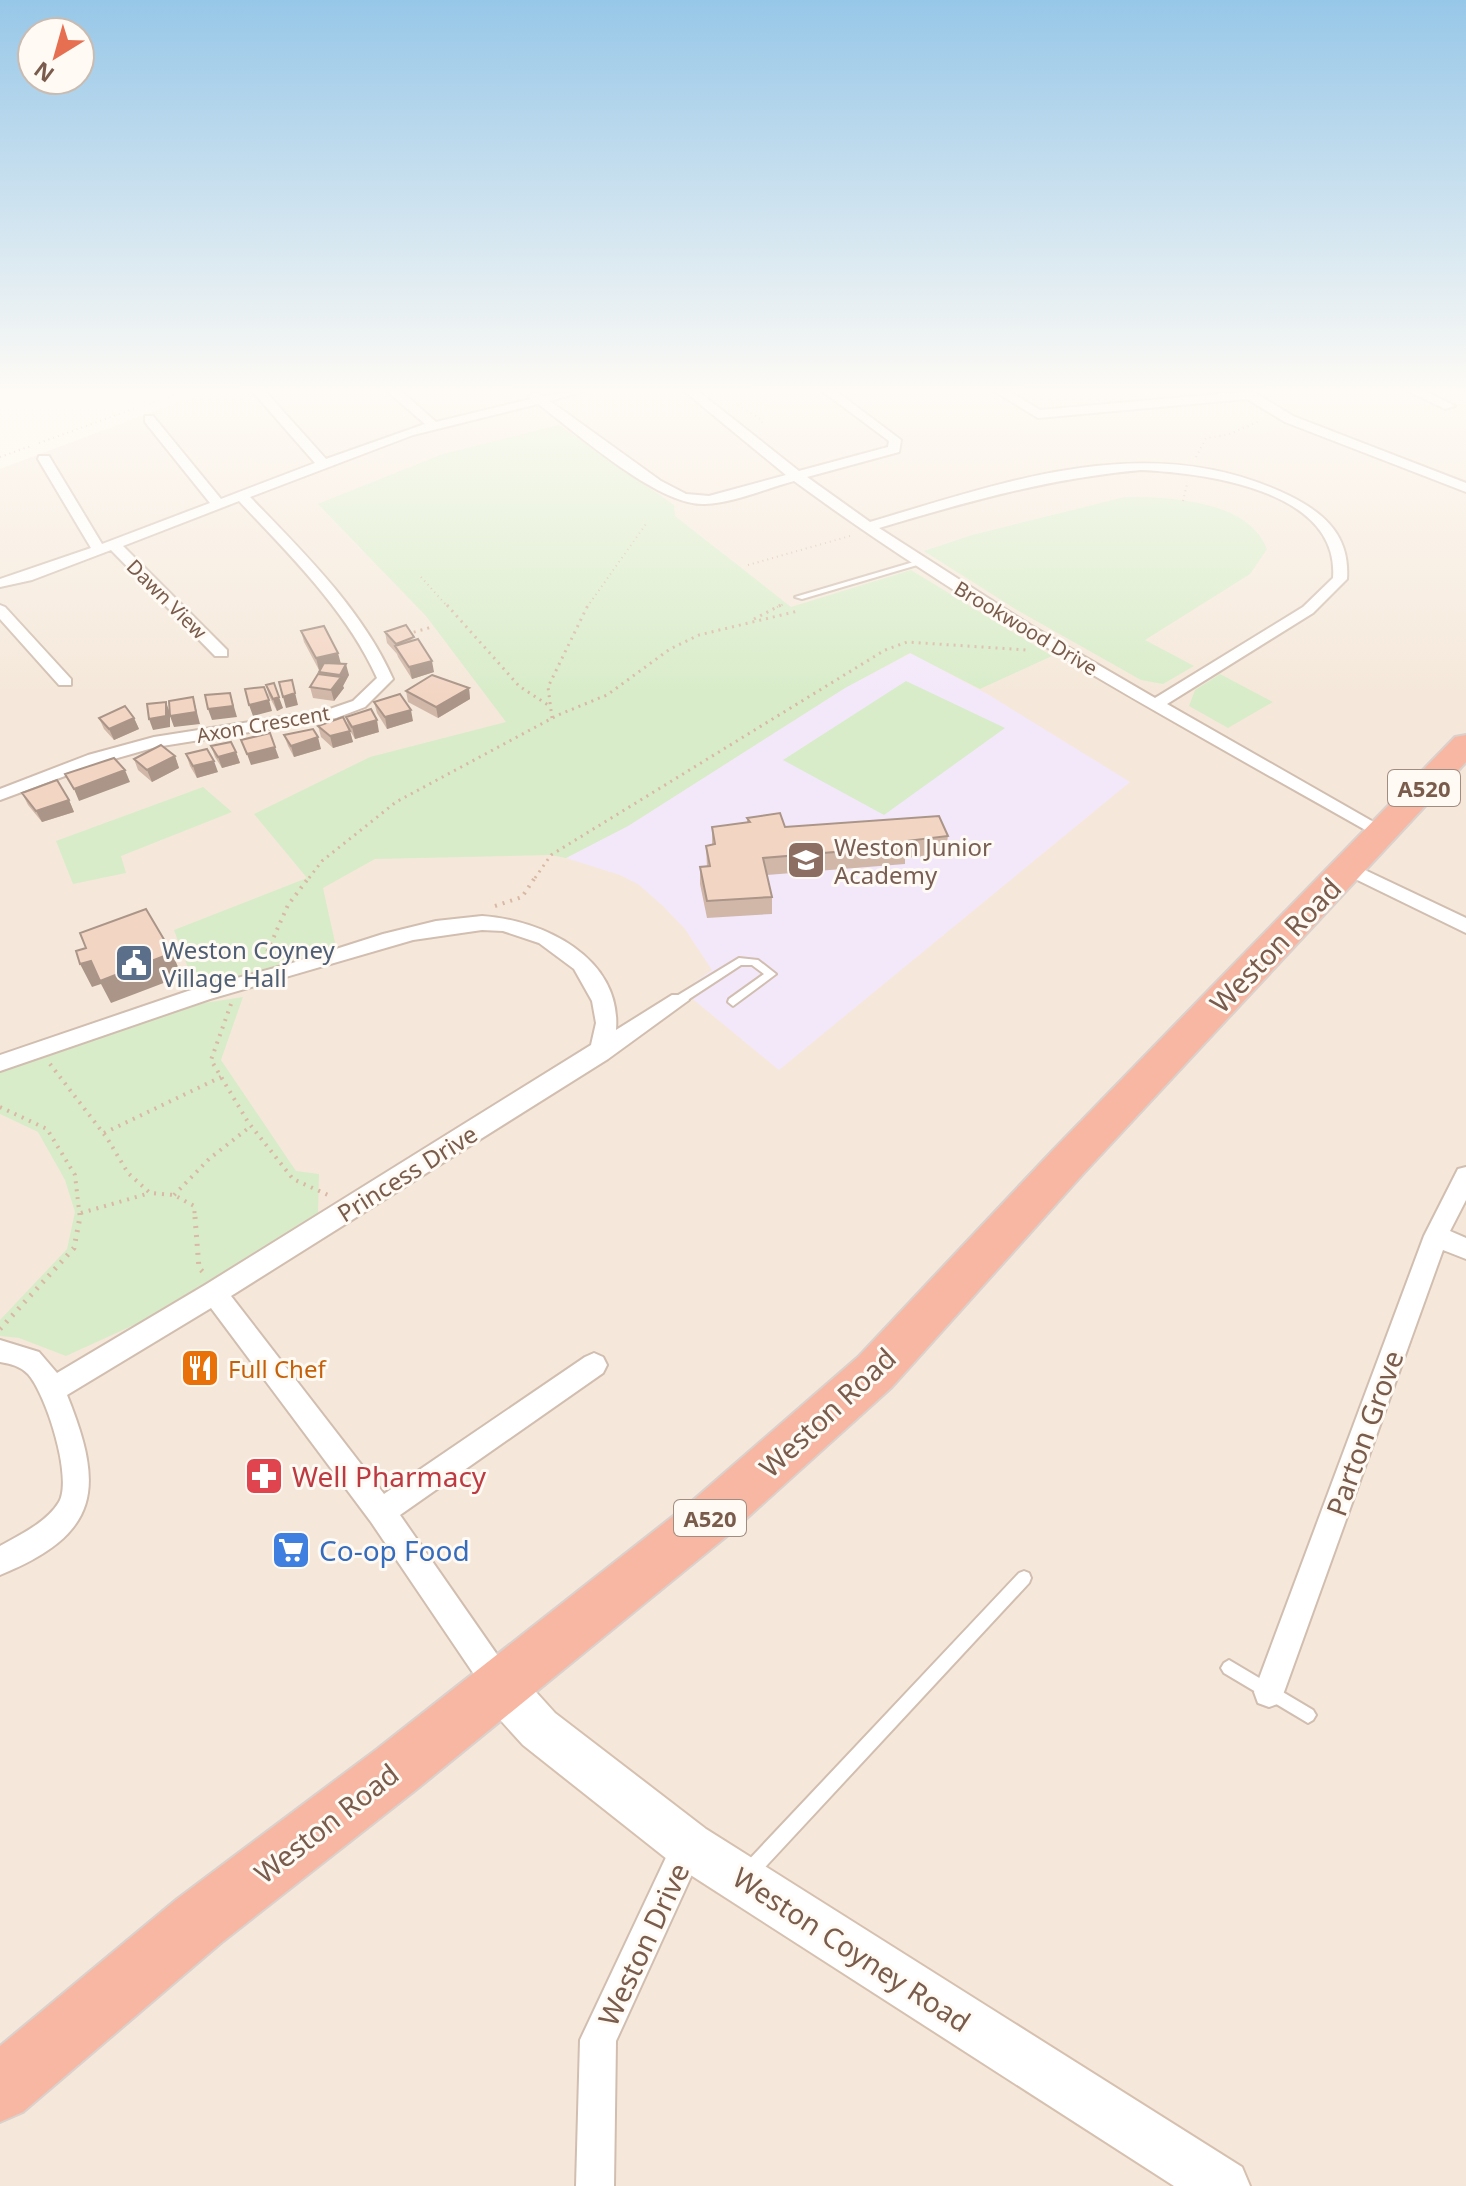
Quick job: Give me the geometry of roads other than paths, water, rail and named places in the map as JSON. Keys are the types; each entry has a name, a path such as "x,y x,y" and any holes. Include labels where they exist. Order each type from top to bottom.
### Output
{"highway":[{"name":"Weston Road","path":"0,2089 199,1921 501,1687 709,1519 875,1372 1068,1162 1466,744"}],"street":[{"name":"Dawn View","path":"68,493 107,548 221,653"},
{"path":"209,493 217,503"},
{"path":"0,583 27,577 107,548 245,493"},
{"path":"670,493 691,501 735,493"},
{"name":"Brookwood Drive","path":"819,493 993,611 1382,832"},
{"path":"870,528 990,493"},
{"path":"1156,704 1308,610 1340,579 1342,550 1336,538 1316,517 1273,493"},
{"name":"Axon Crescent","path":"0,795 94,759 154,742 330,714 359,704 385,679 380,663 321,586 240,495"},
{"path":"0,610 65,682"},
{"path":"1348,868 1466,926"},
{"path":"0,1063 198,995 246,985 412,933 486,922 519,928 551,941 579,959 598,988 606,1024 600,1053"},
{"name":"Princess Drive","path":"52,1390 218,1291 600,1053 679,1000"},
{"name":"Parton Grove","path":"1269,1692 1436,1236 1466,1176"},
{"path":"1436,1236 1466,1249"},
{"path":"218,1291 381,1512 501,1687"},
{"path":"0,1351 16,1352 37,1366 52,1390 77,1470 74,1505 44,1536 0,1561"},
{"path":"381,1512 594,1365"},
{"name":"Weston Coyney Road","path":"501,1687 539,1729 689,1846 1223,2186"},
{"name":"Weston Drive","path":"595,2186 598,2040 689,1846"}],"lane":[{"path":"799,597 920,563"},
{"path":"679,1000 745,960 771,974 733,1002"},
{"path":"743,1879 1024,1578"},
{"path":"1229,1668 1308,1715"}],"place":[{"name":"Weston Junior Academy","path":"806,860"},
{"name":"Weston Coyney Village Hall","path":"134,963"},
{"name":"Full Chef","path":"200,1368"},
{"name":"Well Pharmacy","path":"264,1476"},
{"name":"Co-op Food","path":"291,1550"}]}
